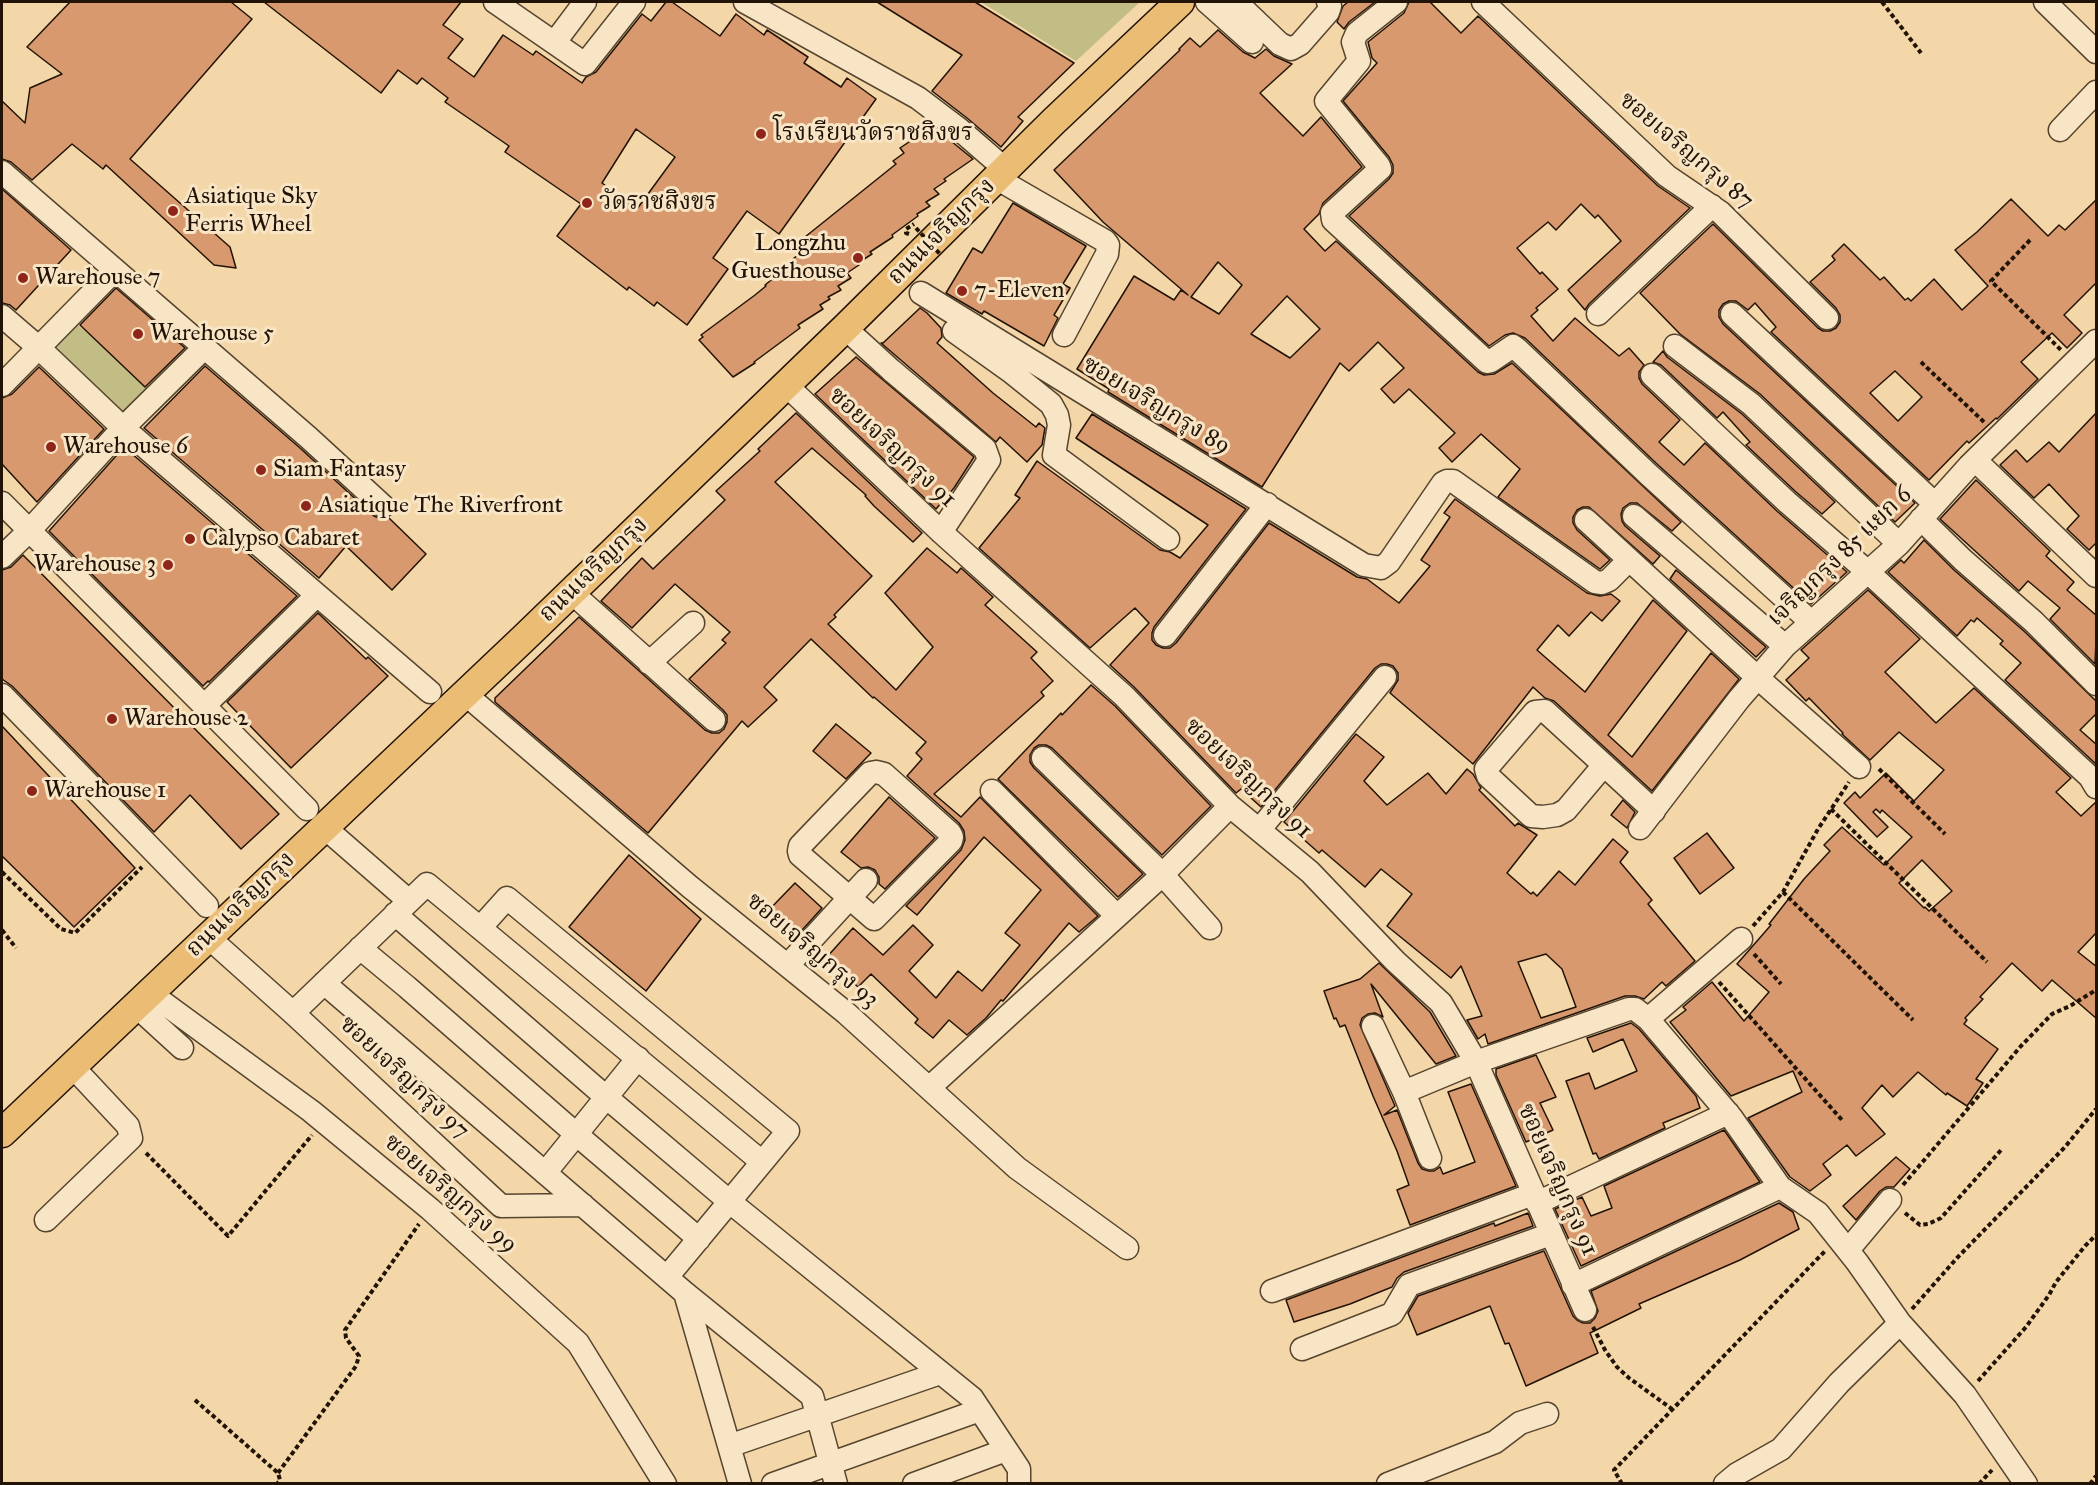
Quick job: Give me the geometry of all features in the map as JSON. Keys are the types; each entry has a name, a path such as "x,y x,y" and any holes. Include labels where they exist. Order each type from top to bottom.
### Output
{"main road":[{"name":"ถนนเจริญกรุง","path":"5,1122 72,1066 208,937 315,818 464,693 571,592 845,328 1000,173 1180,2"}],"street":[{"path":"495,2 586,64 634,2"},
{"path":"555,42 585,2"},
{"path":"745,2 918,98 959,129 1000,173 1105,241 1108,245 1107,254 1064,335"},
{"path":"1207,2 1252,42"},
{"path":"1236,2 1280,44 1291,49 1300,44 1328,12 1330,6 1328,2"},
{"path":"1396,2 1357,33 1353,42 1359,61 1326,101 1380,169 1332,213 1333,220 1487,362 1507,348 1513,346 1517,348 1648,474 1811,622"},
{"name":"ซอยเจริญกรุง 87","path":"1484,2 1667,176 1712,206 1827,318"},
{"path":"2045,2 2097,52"},
{"path":"2060,130 2097,92"},
{"path":"2,172 309,438 383,506"},
{"path":"1598,314 1712,206"},
{"path":"2,385 114,271"},
{"path":"898,276 921,293 927,305 960,336 1010,371 1051,404 1059,425 1054,455 1168,539"},
{"name":"ซอยเจริญกรุง 89","path":"921,293 1364,565 1381,567 1389,562 1443,483 1447,481 1453,481 1595,582 1602,583 1609,580 1629,560"},
{"path":"1732,314 1928,511 1963,560 2034,622 2097,684"},
{"path":"2,316 123,428 430,692"},
{"path":"845,328 985,449 989,460 941,532"},
{"name":"เจริญกรุง 85 แยก 6","path":"1604,765 1647,819 1739,699 1785,646 1899,544 1975,460 2097,341"},
{"path":"1675,346 1751,404 1899,544"},
{"path":"2,557 29,531 123,428 204,348"},
{"path":"1652,375 1787,502 1868,572 2090,777 2097,787"},
{"name":"ซอยเจริญกรุง 91","path":"786,385 941,532 1124,696 1230,806 1310,872 1395,961 1440,1003 1476,1062 1585,1310"},
{"path":"1975,460 2097,576"},
{"path":"2,503 205,705 402,908 606,1097 730,1202 972,1398 1018,1469 1019,1484"},
{"path":"1165,635 1268,504"},
{"path":"1634,516 1785,646"},
{"path":"1586,520 1859,767"},
{"path":"571,592 714,720"},
{"path":"205,705 316,596"},
{"path":"650,663 693,623"},
{"path":"1260,830 1385,677"},
{"name":"ซอยเจริญกรุง 93","path":"464,693 689,886 846,1013 1017,1168 1127,1248"},
{"path":"2,695 207,906"},
{"path":"1545,711 1604,765 1566,810 1557,815 1542,817 1532,816 1488,776 1486,769 1535,712 1545,711"},
{"path":"1043,758 1162,874 1210,928"},
{"path":"876,772 884,774 950,832 951,841 876,918 871,918 849,899 800,855 800,846 870,773 876,772"},
{"path":"992,791 1116,915"},
{"path":"929,1088 1162,874 1230,806"},
{"path":"788,965 866,880"},
{"path":"293,1013 427,884 762,1162"},
{"path":"480,928 507,898 788,1131 667,1277"},
{"name":"ซอยเจริญกรุง 97","path":"208,937 501,1206 583,1205"},
{"path":"1648,1019 1742,939"},
{"path":"360,948 699,1239"},
{"path":"324,983 685,1293 812,1396 834,1473"},
{"path":"143,999 182,1048"},
{"name":"ซอยเจริญกรุง 99","path":"143,999 311,1111 430,1209 578,1343 665,1484"},
{"path":"1404,1092 1476,1062 1629,1009 1635,1009 1648,1019 1728,1113 1780,1187 1818,1213 1900,1323 1965,1395 2026,1484"},
{"path":"1373,1026 1404,1092 1430,1158"},
{"path":"545,1173 638,1058"},
{"path":"46,1220 130,1138 128,1126 72,1066"},
{"path":"1272,1291 1535,1198 1728,1113"},
{"path":"1573,1285 1780,1187"},
{"path":"1843,1244 1890,1200"},
{"path":"1302,1349 1392,1314 1409,1285 1551,1234"},
{"path":"685,1293 740,1484"},
{"path":"1725,1484 1737,1474 1781,1449 1839,1383 1900,1323"},
{"path":"729,1446 940,1373"},
{"path":"773,1484 834,1473 980,1410"},
{"path":"1388,1484 1495,1442 1520,1423 1547,1414"},
{"path":"914,1484 1006,1449"}],"path":[{"path":"1882,2 1921,53"},
{"path":"916,228 940,254"},
{"path":"2030,240 1991,281 2074,363"},
{"path":"1922,362 1999,436"},
{"path":"1859,767 1873,764 1945,834"},
{"path":"1781,984 1742,939 1783,892 1838,798"},
{"path":"1831,809 1988,962"},
{"path":"2,872 61,929 75,933 155,853"},
{"path":"1783,892 1913,1020"},
{"path":"2,930 4,937 16,948"},
{"path":"1707,968 1842,1120"},
{"path":"2002,1149 1941,1218 1928,1224 1920,1225 1890,1200 2052,1014 2097,990"},
{"path":"1900,1323 1957,1258 2065,1147 2097,1109"},
{"path":"130,1138 228,1236 318,1128"},
{"path":"278,1473 356,1365 359,1356 346,1338 345,1330 430,1209"},
{"path":"1965,1395 2026,1327 2056,1282 2085,1246 2097,1235"},
{"path":"1623,1484 1614,1470 1672,1409 1843,1244"},
{"path":"1585,1310 1605,1350 1617,1367 1672,1409"},
{"path":"195,1400 278,1473 280,1480 277,1484"},
{"path":"2090,1484 2097,1476"}],"shaded area":[{"path":"981,2 1140,2 1076,61"},
{"path":"73,321 113,355 155,397 127,425 44,348"}],"building":[{"path":"70,2 231,2 252,19 130,159 230,247 236,268 214,265 106,165 103,169 72,144 32,180 11,162 2,159 2,101 25,123 30,88 62,74 27,47"},
{"name":"วัดราชสิงขร","path":"264,2 461,2 443,25 463,39 448,58 474,77 503,35 533,55 536,51 582,83 586,77 596,72 642,14 651,21 666,2 672,2 720,36 736,14 764,35 767,30 808,57 804,63 841,87 847,78 876,99 779,234 747,211 713,258 728,269 687,325 657,302 654,306 629,287 627,290 557,236 581,204 505,152 509,146 445,102 448,98 422,78 417,84 398,70 381,93","holes":["636,129 675,157 637,209 602,183"]},
{"path":"877,2 975,2 1074,63 1018,117 1023,121 1001,147 932,91 962,55"},
{"path":"1348,2 1375,2 1349,22 1344,29 1337,22 1343,6"},
{"path":"1409,2 1430,2 1461,33 1478,16 1658,186 1690,208 1585,310 1568,290 1621,241 1598,215 1595,218 1581,204 1556,230 1548,222 1517,248 1540,274 1542,272 1558,289 1536,308 1538,310 1531,316 1553,341 1575,318 1619,356 1629,348 1644,365 1639,372 1642,384 1680,420 1659,442 1684,465 1705,443 1778,512 1847,572 1811,604 1657,464 1525,338 1513,333 1505,335 1489,346 1349,216 1389,179 1393,173 1393,165 1343,101 1377,63 1372,58 1368,42 1404,13"},
{"path":"1218,30 1243,52 1255,58 1266,49 1274,56 1292,64 1260,93 1303,136 1321,117 1362,167 1323,203 1319,214 1304,229 1325,251 1336,241 1478,372 1484,375 1494,374 1512,363 1681,522 1672,531 1637,503 1630,503 1623,508 1621,514 1625,526 1660,556 1653,564 1589,507 1577,510 1573,523 1577,530 1610,560 1600,569 1498,497 1520,469 1481,434 1452,462 1439,448 1455,433 1409,389 1394,403 1381,389 1404,368 1378,342 1349,371 1340,363 1262,487 1108,392 1109,389 1077,369 1134,276 1174,300 1181,290 1188,295 1103,222 1054,170 1190,38 1200,47","holes":["1218,262 1242,285 1219,314 1191,297","1287,296 1320,329 1290,358 1251,334"]},
{"path":"929,123 973,159 944,179 946,181 934,189 939,194 926,202 930,206 917,214 918,216 870,252 872,254 847,273 851,278 838,286 841,290 828,297 830,299 820,305 823,309 798,325 800,328 733,377 699,340 703,337 701,335 755,295 786,268 784,266 803,251 795,245 896,164 893,161 904,153 900,148"},
{"name":"Warehouse 7","path":"2,189 71,250 16,310 2,303"},
{"path":"2011,199 2048,236 2059,225 2065,230 2097,199 2097,282 2064,315 2082,333 2067,348 2052,333 2021,362 2038,379 1997,419 1969,443 1967,441 1929,480 1771,332 1776,327 1755,303 1748,310 1736,301 1729,301 1719,310 1719,317 1723,324 1915,503 1895,522 1760,394 1680,334 1640,293 1713,224 1823,331 1836,328 1840,322 1840,315 1810,282 1835,260 1832,256 1844,244 1880,280 1884,277 1905,300 1908,298 1911,301 1934,279 1962,310 1988,286 1955,250","holes":["1895,371 1922,397 1898,421 1870,393"]},
{"path":"1013,203 1086,246 1063,284 1070,288 1054,315 1058,318 1044,346 984,311 982,314 946,293 973,248 982,253"},
{"name":"Warehouse 5","path":"116,288 185,348 145,387 80,325"},
{"path":"920,308 941,328 942,337 937,343 993,393 1036,427 1039,423 1045,428 1042,445 1027,462 1000,437 996,442 881,343"},
{"path":"1663,351 1667,357 1742,414 1835,502 1822,514 1796,492 1746,445 1750,442 1723,412 1717,418 1661,365 1653,362"},
{"path":"856,357 974,457 954,488 936,509 815,394"},
{"name":"Siam Fantasy","path":"205,366 374,516 381,519 389,518 426,554 392,590 346,546 319,578 144,428"},
{"name":"Warehouse 6","path":"39,367 104,429 37,502 2,464 2,398 12,394"},
{"path":"2097,412 2097,542 2089,550 2067,529 2079,516 2049,484 2034,498 2000,465 2016,450 2027,462 2049,442 2059,452"},
{"path":"796,413 922,533 913,542 874,506 866,495 812,448 775,482 872,576 828,624 896,690 933,647 885,593 927,548 957,573 961,568 993,597 985,605 1037,652 1031,658 1053,681 1041,692 1044,696 934,794 961,817 980,797 1098,916 1079,932 1069,923 1003,1001 1001,1000 967,1035 949,1020 933,1038 915,1023 918,1019 871,974 858,987 826,958 853,928 883,955 913,925 933,945 909,971 936,998 958,971 982,991 1020,945 1005,933 1041,890 984,837 917,915 906,906 961,850 965,840 964,831 959,823 907,776 922,759 916,753 926,742 873,698 811,639 764,687 777,700 748,727 742,721 648,833 495,702 495,698 579,617 705,730 719,733 724,729 727,715 689,679 726,643 722,640 730,632 675,584 632,628 601,601 642,558 653,569 725,500 716,491 760,451 758,449"},
{"path":"1092,414 1246,509 1154,627 1152,640 1163,648 1170,648 1176,643 1269,523 1357,577 1367,579 1399,603 1430,566 1421,560 1450,517 1444,513 1455,499 1587,593 1600,596 1611,594 1620,601 1602,621 1591,612 1569,636 1558,625 1537,650 1585,692 1653,600 1687,631 1608,735 1632,757 1711,653 1739,679 1652,791 1554,701 1545,698 1533,687 1473,764 1390,693 1398,680 1398,673 1393,666 1381,664 1375,668 1261,807 1241,789 1236,793 1110,665 1149,623 1135,608 1090,648 979,548 1020,498 1015,495 1037,461 1160,550 1170,552 1180,558 1208,525 1076,438"},
{"name":"Warehouse 3","path":"124,447 297,596 203,686 49,531"},
{"path":"1976,480 2050,551 2046,556 2074,582 2067,590 2097,616 2095,664 2050,619 2060,608 2028,581 2019,591 1940,519"},
{"path":"1924,540 1954,570 2025,632 2097,702 2097,713 2080,730 2097,745 2097,765 2005,680 2021,663 2000,644 2003,641 1977,618 1974,622 1971,620 1957,636 1888,572 1901,560 1904,563"},
{"name":"Warehouse 2","path":"23,555 279,814 241,849 190,795 154,832 12,686 2,679 2,570 11,567"},
{"path":"1676,570 1766,647 1756,657 1670,579"},
{"path":"1868,590 1920,639 1885,672 1936,723 1974,688 2071,778 2056,792 2081,816 2097,801 2097,932 2078,952 2097,967 2097,1019 2052,980 2042,991 2012,963 1980,997 1983,999 1965,1018 1967,1020 1964,1024 1998,1049 1976,1079 1983,1083 1967,1106 1947,1093 1946,1095 1918,1072 1893,1097 1882,1085 1862,1108 1885,1134 1856,1156 1847,1145 1823,1164 1831,1175 1810,1191 1790,1177 1748,1118 1802,1092 1793,1071 1731,1096 1670,1022 1686,1010 1683,1007 1712,982 1744,1021 1769,992 1737,964 1771,925 1769,924 1804,879 1830,851 1824,845 1842,827 1884,865 1912,837 1882,810 1880,813 1876,809 1873,812 1888,827 1877,837 1844,803 1855,792 1860,798 1886,773 1914,801 1944,770 1899,732 1870,760 1809,698 1806,701 1786,680 1809,658 1801,650","holes":["1922,860 1952,891 1929,911 1899,883"]},
{"path":"318,613 366,659 368,657 388,676 291,768 227,702"},
{"path":"1091,685 1115,706 1211,806 1162,855 1052,748 1039,745 1034,748 1030,755 1030,762 1034,768 1143,874 1118,897 998,779"},
{"path":"836,724 871,753 846,779 813,751"},
{"name":"Warehouse 1","path":"2,726 135,868 74,927 2,856"},
{"path":"1356,734 1384,757 1364,781 1387,805 1428,773 1446,794 1467,769 1473,774 1481,788 1479,790 1515,826 1518,823 1537,835 1507,873 1531,894 1533,892 1537,896 1559,871 1575,885 1613,839 1628,852 1620,862 1652,900 1648,904 1695,961 1666,986 1662,982 1644,999 1625,996 1488,1044 1485,1034 1478,1039 1467,1020 1482,1016 1461,966 1451,978 1387,926 1412,894 1381,869 1365,887 1322,850 1319,853 1284,822","holes":["1546,954 1562,969 1576,1007 1541,1018 1518,962"]},
{"path":"889,797 935,838 885,889 879,884 879,877 875,870 868,867 861,868 841,852"},
{"path":"1623,800 1635,812 1627,828 1611,815"},
{"path":"1707,833 1734,868 1700,894 1674,858"},
{"path":"629,855 701,919 646,991 569,927"},
{"path":"795,883 822,908 795,938 767,912"},
{"path":"1379,963 1430,1012 1456,1056 1436,1064 1371,984 1383,1017 1375,1013 1368,1014 1362,1018 1360,1025 1395,1106 1384,1115 1397,1110 1422,1169 1434,1171 1440,1167 1443,1174 1475,1162 1448,1092 1471,1084 1516,1186 1410,1225 1397,1190 1409,1185 1397,1151 1345,1025 1340,1027 1336,1018 1334,1019 1324,991 1360,979"},
{"path":"1631,1023 1639,1029 1696,1096 1700,1108 1663,1123 1665,1128 1599,1159 1596,1153 1593,1154 1566,1081 1589,1073 1595,1089 1637,1071 1623,1039 1593,1052 1587,1038"},
{"path":"1536,1055 1556,1097 1540,1103 1553,1130 1526,1142 1496,1075 1496,1069"},
{"path":"1724,1130 1760,1182 1581,1266 1555,1209 1582,1197 1591,1216 1612,1208 1604,1186"},
{"path":"1896,1157 1910,1169 1894,1187 1886,1187 1880,1191 1856,1220 1843,1206"},
{"path":"1779,1203 1793,1212 1799,1229 1740,1260 1639,1304 1641,1308 1590,1333 1598,1353 1526,1386 1509,1343 1505,1344 1490,1306 1417,1335 1408,1313 1418,1296 1544,1251 1573,1316 1583,1323 1590,1323 1598,1311 1591,1291"},
{"path":"1528,1213 1533,1226 1404,1272 1392,1287 1350,1304 1294,1322 1286,1300 1494,1223 1495,1226"}],"place":[{"name":"โรงเรียนวัดราชสิงขร","path":"761,134"},
{"name":"วัดราชสิงขร","path":"587,203"},
{"name":"Asiatique Sky Ferris Wheel","path":"173,211"},
{"name":"Longzhu Guesthouse","path":"858,258"},
{"name":"Warehouse 7","path":"23,278"},
{"name":"7-Eleven","path":"962,291"},
{"name":"Warehouse 5","path":"138,334"},
{"name":"Warehouse 6","path":"51,447"},
{"name":"Siam Fantasy","path":"261,470"},
{"name":"Asiatique The Riverfront","path":"306,506"},
{"name":"Calypso Cabaret","path":"190,539"},
{"name":"Warehouse 3","path":"168,565"},
{"name":"Warehouse 2","path":"112,719"},
{"name":"Warehouse 1","path":"32,791"}]}
